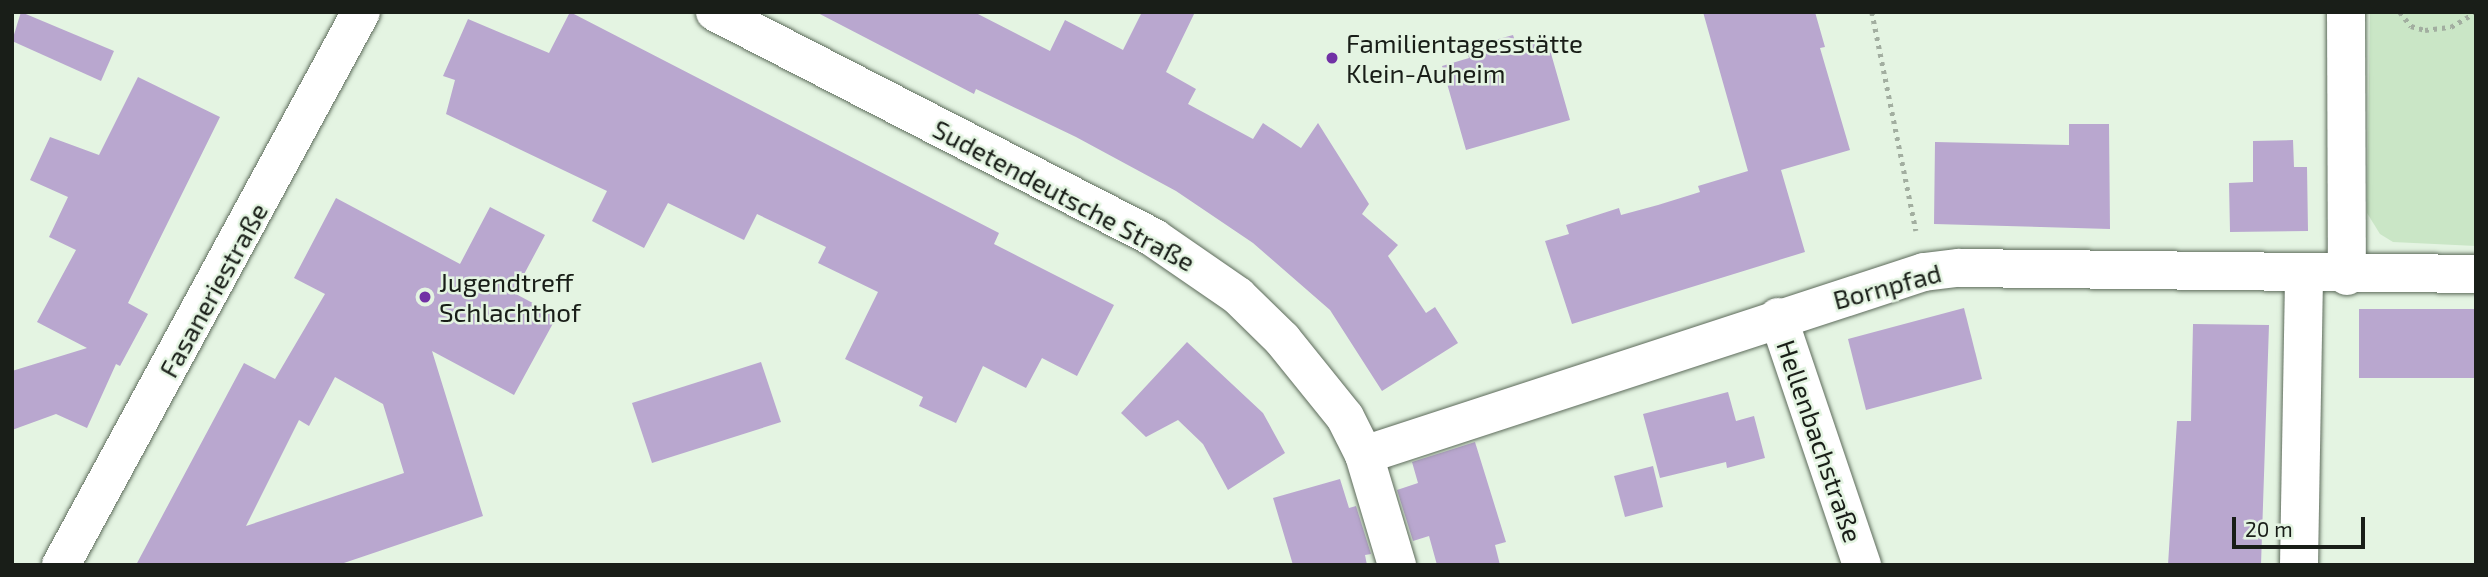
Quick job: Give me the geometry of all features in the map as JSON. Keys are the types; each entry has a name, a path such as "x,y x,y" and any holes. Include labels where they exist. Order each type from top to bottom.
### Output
{"street":[{"name":"Fasaneriestraße","path":"61,565 361,12"},
{"name":"Sudetendeutsche Straße","path":"715,12 1154,238 1197,265 1282,339 1345,417 1364,455 1397,565"},
{"path":"2346,12 2347,276"},
{"name":"Bornpfad","path":"1364,455 1778,317 1924,272 1959,268 2347,276 2476,274"},
{"path":"2299,565 2304,275"},
{"name":"Hellenbachstraße","path":"1778,317 1861,565"}],"path":[{"path":"1871,12 1924,272"},
{"path":"2400,12 2412,26 2425,30 2451,27 2476,12"}],"green space":[{"path":"2370,12 2476,12 2476,246 2393,242 2380,234 2367,213"}],"building":[{"path":"21,12 114,51 101,81 12,41"},
{"path":"570,12 999,233 994,244 1114,305 1077,376 1042,358 1026,388 983,366 956,423 919,406 923,397 845,359 878,292 818,263 826,247 757,214 744,240 668,203 644,248 592,221 607,191 446,114 455,80 443,76 468,19 549,53"},
{"path":"816,12 974,12 1050,51 1065,20 1123,50 1142,12 1195,12 1166,72 1196,89 1188,104 1253,139 1263,123 1301,148 1318,123 1369,204 1362,214 1398,245 1388,256 1426,313 1435,307 1458,343 1382,391 1330,310 1253,243 1176,191 1076,137 976,89 974,94"},
{"path":"1703,12 1815,12 1825,47 1820,48 1850,150 1781,170 1805,252 1572,324 1545,241 1569,234 1566,225 1619,208 1621,215 1658,205 1700,192 1698,186 1748,171"},
{"path":"1513,35 1516,44 1546,36 1570,120 1466,150 1442,66 1469,58 1466,48"},
{"path":"138,77 220,117 128,303 148,314 120,366 116,364 87,428 56,414 12,430 12,371 87,348 37,322 76,250 49,237 68,197 30,180 50,137 99,155"},
{"path":"2069,124 2109,124 2110,229 1934,224 1935,142 2069,145"},
{"path":"2293,140 2294,167 2307,167 2308,231 2230,232 2229,183 2253,182 2253,141"},
{"path":"336,198 460,264 490,207 545,235 514,293 557,316 514,395 432,351 483,516 338,565 136,565 244,363 275,379 325,294 294,278","holes":["335,377 383,404 404,473 246,526 299,420 309,426"]},
{"path":"1964,308 1982,379 1866,410 1848,339"},
{"path":"2359,309 2476,309 2476,378 2359,378"},
{"path":"2193,324 2269,325 2261,565 2168,565 2177,421 2191,421"},
{"path":"1187,342 1263,413 1285,453 1228,490 1203,444 1178,420 1146,437 1121,413"},
{"path":"761,362 781,422 652,463 632,403"},
{"path":"1728,392 1736,421 1754,416 1765,458 1727,468 1726,462 1660,478 1643,414"},
{"path":"1475,442 1506,542 1495,545 1500,565 1437,565 1429,536 1413,541 1397,490 1418,483 1412,462"},
{"path":"1653,466 1663,507 1625,517 1614,476"},
{"path":"1340,479 1349,508 1356,506 1371,554 1365,555 1367,565 1293,565 1273,498"}],"place":[{"name":"Familientagesstätte Klein-Auheim","path":"1332,58"},
{"name":"Jugendtreff Schlachthof","path":"425,297"}]}
